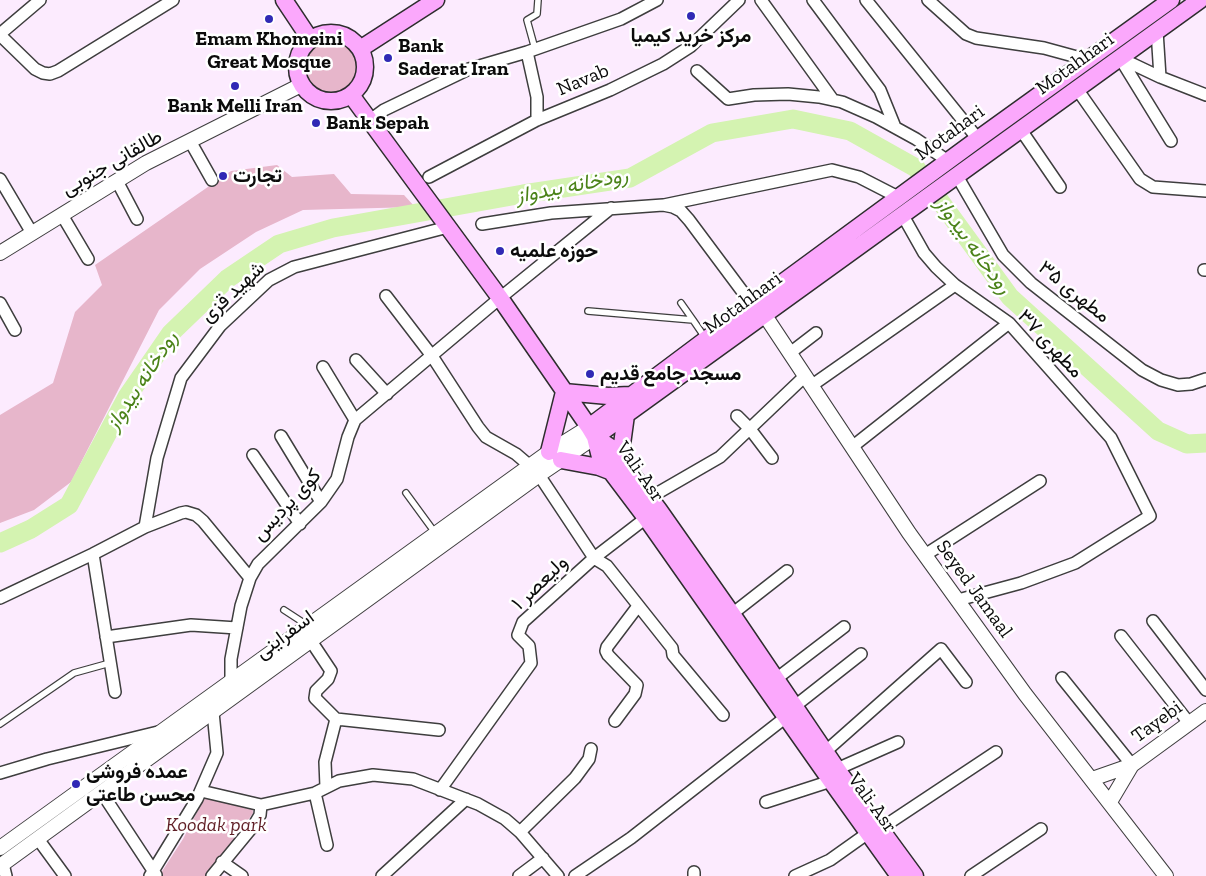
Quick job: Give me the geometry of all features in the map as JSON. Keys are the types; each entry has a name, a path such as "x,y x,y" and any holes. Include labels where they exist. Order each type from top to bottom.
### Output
{"main road":[{"path":"284,0 310,39"},
{"path":"360,49 436,0"},
{"name":"Motahari","path":"760,308 909,197 926,177 1171,0"},
{"name":"Motahhari","path":"955,178 1200,0"},
{"path":"332,32 343,35 353,41 360,49 365,69 363,79 351,95 341,100 330,102 308,94 301,85 296,65 298,55 310,39 320,34 332,32"},
{"name":"Vali-Asr","path":"351,95 500,298 592,432 612,449 616,466 732,614 776,679 790,711 826,751 836,775"},
{"path":"926,177 935,191"},
{"name":"Motahari","path":"909,197 935,191 955,178"},
{"name":"Motahhari","path":"592,432 630,395 706,338 760,308 902,214 909,197"},
{"name":"Motahhari","path":"592,432 626,415 760,308"},
{"path":"626,415 616,466 599,467 555,456 564,392 608,396 630,395"},
{"name":"Vali-Asr","path":"651,509 874,831 899,876"},
{"name":"Vali-Asr","path":"874,831 915,876"}],"street":[{"path":"40,0 0,34 35,68 43,73 50,74 58,71 173,0"},
{"path":"369,120 384,110 469,70 531,51 621,19 657,0"},
{"name":"Navab","path":"429,177 537,120 610,90 663,64 691,46 739,0"},
{"path":"761,0 833,100"},
{"path":"813,0 880,90 894,127"},
{"path":"866,0 978,139"},
{"path":"928,0 966,34 976,38 1044,48 1088,60"},
{"path":"1157,31 1160,77"},
{"path":"531,51 537,96 537,120"},
{"path":"1120,58 1160,77 1206,95"},
{"path":"1120,58 1171,141"},
{"path":"697,71 728,99 754,95 788,94 833,100 876,117 916,139 945,163"},
{"name":"طالقانی جنوبی","path":"0,253 146,163 301,85"},
{"path":"1077,89 1140,179 1153,187 1206,191"},
{"path":"1021,130 1060,187"},
{"path":"190,141 212,180"},
{"path":"482,224 551,213 663,205 832,170 858,177 909,197"},
{"name":"مطهری ۳۵","path":"955,178 1003,255 1031,284 1142,370 1161,380 1178,385 1191,384 1206,379"},
{"path":"0,179 32,233"},
{"path":"117,181 137,219"},
{"path":"663,205 673,207 689,220 742,291 760,308"},
{"name":"کوی پردیس","path":"231,682 230,659 241,606 250,578 258,564 269,551 300,524 321,502 337,479 348,437 356,420 500,298 611,208"},
{"name":"مطهری ۳۷","path":"902,214 924,253 954,285 1008,324 1112,438 1150,516 1075,564 1021,583 958,600"},
{"path":"62,215 88,259"},
{"name":"شهید قزی","path":"145,528 157,458 181,378 220,326 269,280 294,267 448,227"},
{"name":"ولیعصر ۱","path":"440,790 532,663 529,646 518,634 523,622 651,509 720,457 750,429 808,381 954,285"},
{"path":"386,296 432,356 486,437 516,454 535,470 594,558 607,566 672,648 673,655 722,715"},
{"path":"0,303 15,330"},
{"name":"Seyed Jamaal","path":"760,308 925,555 1025,694 1166,876"},
{"path":"852,448 1008,324"},
{"path":"790,353 816,333"},
{"path":"356,360 387,394"},
{"path":"323,367 356,420"},
{"path":"737,416 750,429 772,458"},
{"name":"اسفراینی","path":"3,869 38,839 311,641 483,508 592,432"},
{"path":"281,436 321,502"},
{"path":"253,455 300,524"},
{"path":"925,555 1040,481"},
{"name":"اسفراینی","path":"0,848 436,534 483,508"},
{"path":"0,598 145,528 181,513 191,512 203,520 250,578"},
{"path":"93,554 115,692"},
{"path":"732,614 787,571"},
{"path":"615,722 635,694 637,685 606,651 607,647 638,606"},
{"path":"1153,621 1206,690"},
{"path":"106,637 191,625 237,628"},
{"path":"776,679 844,627"},
{"path":"1121,636 1189,723"},
{"path":"311,641 331,671 328,679 316,691 315,698 336,719 439,730"},
{"path":"826,751 941,649 966,682"},
{"path":"575,876 631,838 861,654"},
{"path":"1062,678 1132,765"},
{"name":"Tayebi","path":"1092,779 1132,765 1206,711"},
{"path":"102,792 153,874 201,791 217,753 213,712"},
{"path":"326,787 325,762 336,719"},
{"path":"0,772 164,730"},
{"path":"766,802 836,775 898,742"},
{"path":"520,832 575,778 589,759 591,749"},
{"path":"795,876 830,860 996,752"},
{"name":"Tayebi","path":"1110,802 1132,765"},
{"path":"201,791 262,806 315,793 339,781 374,775 413,779 466,800 505,819 520,832 558,876"},
{"path":"315,793 327,845"},
{"path":"382,876 466,800"},
{"path":"212,876 254,825 260,815 262,806"},
{"path":"970,876 1041,829"},
{"path":"38,839 65,876"},
{"path":"519,876 543,858"},
{"path":"222,862 242,876"}],"lane":[{"path":"531,51 526,20 537,14 538,0"},
{"path":"681,303 706,338"},
{"path":"588,311 693,320"},
{"path":"406,493 436,534"},
{"path":"284,610 309,626"},
{"path":"0,724 74,673 110,663"}],"green space":[{"path":"331,42 341,44 349,49 354,57 356,67 354,77 349,85 341,90 331,92 321,90 313,85 308,77 306,67 308,57 313,49 321,44"},
{"path":"277,165 292,177 334,174 351,194 404,195 415,207 303,210 256,232 200,269 159,310 71,482 34,510 0,523 0,415 53,383 75,312 102,285 95,265 231,171"},
{"name":"Koodak park","path":"212,795 252,807 253,813 209,876 163,876 161,873 183,839 204,799"}],"waterway":[{"name":"رودخانه بیدواز","path":"0,543 31,529 69,505 127,397 171,333 227,279 279,244 333,228 523,194 630,178 712,133 793,119 850,131 916,168 1010,297 1158,431 1187,444 1206,443"}],"place":[{"name":"مرکز خرید کیمیا","path":"691,16"},
{"name":"Emam Khomeini Great Mosque","path":"269,19"},
{"name":"Bank Saderat Iran","path":"388,58"},
{"name":"Bank Melli Iran","path":"235,86"},
{"name":"Bank Sepah","path":"316,123"},
{"name":"تجارت","path":"223,176"},
{"name":"حوزه علمیه","path":"500,251"},
{"name":"مسجد جامع قدیم","path":"590,374"},
{"name":"عمده فروشی محسن طاعتی","path":"76,784"}]}
